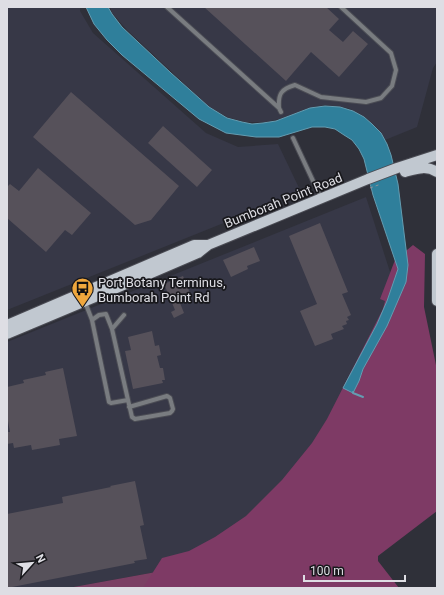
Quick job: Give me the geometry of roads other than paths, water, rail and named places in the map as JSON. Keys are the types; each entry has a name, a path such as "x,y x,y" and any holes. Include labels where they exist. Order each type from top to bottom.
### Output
{"main road":[{"name":"Bumborah Point Road","path":"7,334 198,253 208,245 368,179 397,171 437,155"},
{"name":"Bumborah Point Road","path":"397,171 429,168 437,172"},
{"name":"Bumborah Point Road","path":"7,324 194,245 208,245"},
{"path":"437,254 437,301"}],"lane":[{"path":"167,7 280,110 278,103 281,94 285,88 295,85 321,97 366,102 381,98 392,86 396,70 391,52 341,7"},
{"path":"293,138 322,198"},
{"path":"85,302 92,320 109,402 111,403 128,400"},
{"path":"92,320 99,315 106,314 112,328 129,407 132,416 135,419 147,417 170,413 173,409 168,396 129,407"},
{"path":"112,328 124,315"}],"water":[{"path":"86,7 108,7 122,27 171,73 209,107 227,118 252,124 263,123 276,121 310,108 325,106 340,107 353,111 364,117 381,133 391,155 398,184 408,265 406,282 387,326 363,369 353,393 343,388 377,324 398,269 373,195 364,159 359,149 352,140 335,129 325,127 312,127 279,137 256,137 226,133 199,119 122,55 94,24"}],"waterway":[{"path":"353,392 363,397"}],"place":[{"name":"Port Botany Terminus, Bumborah Point Rd","path":"82,308"}]}
